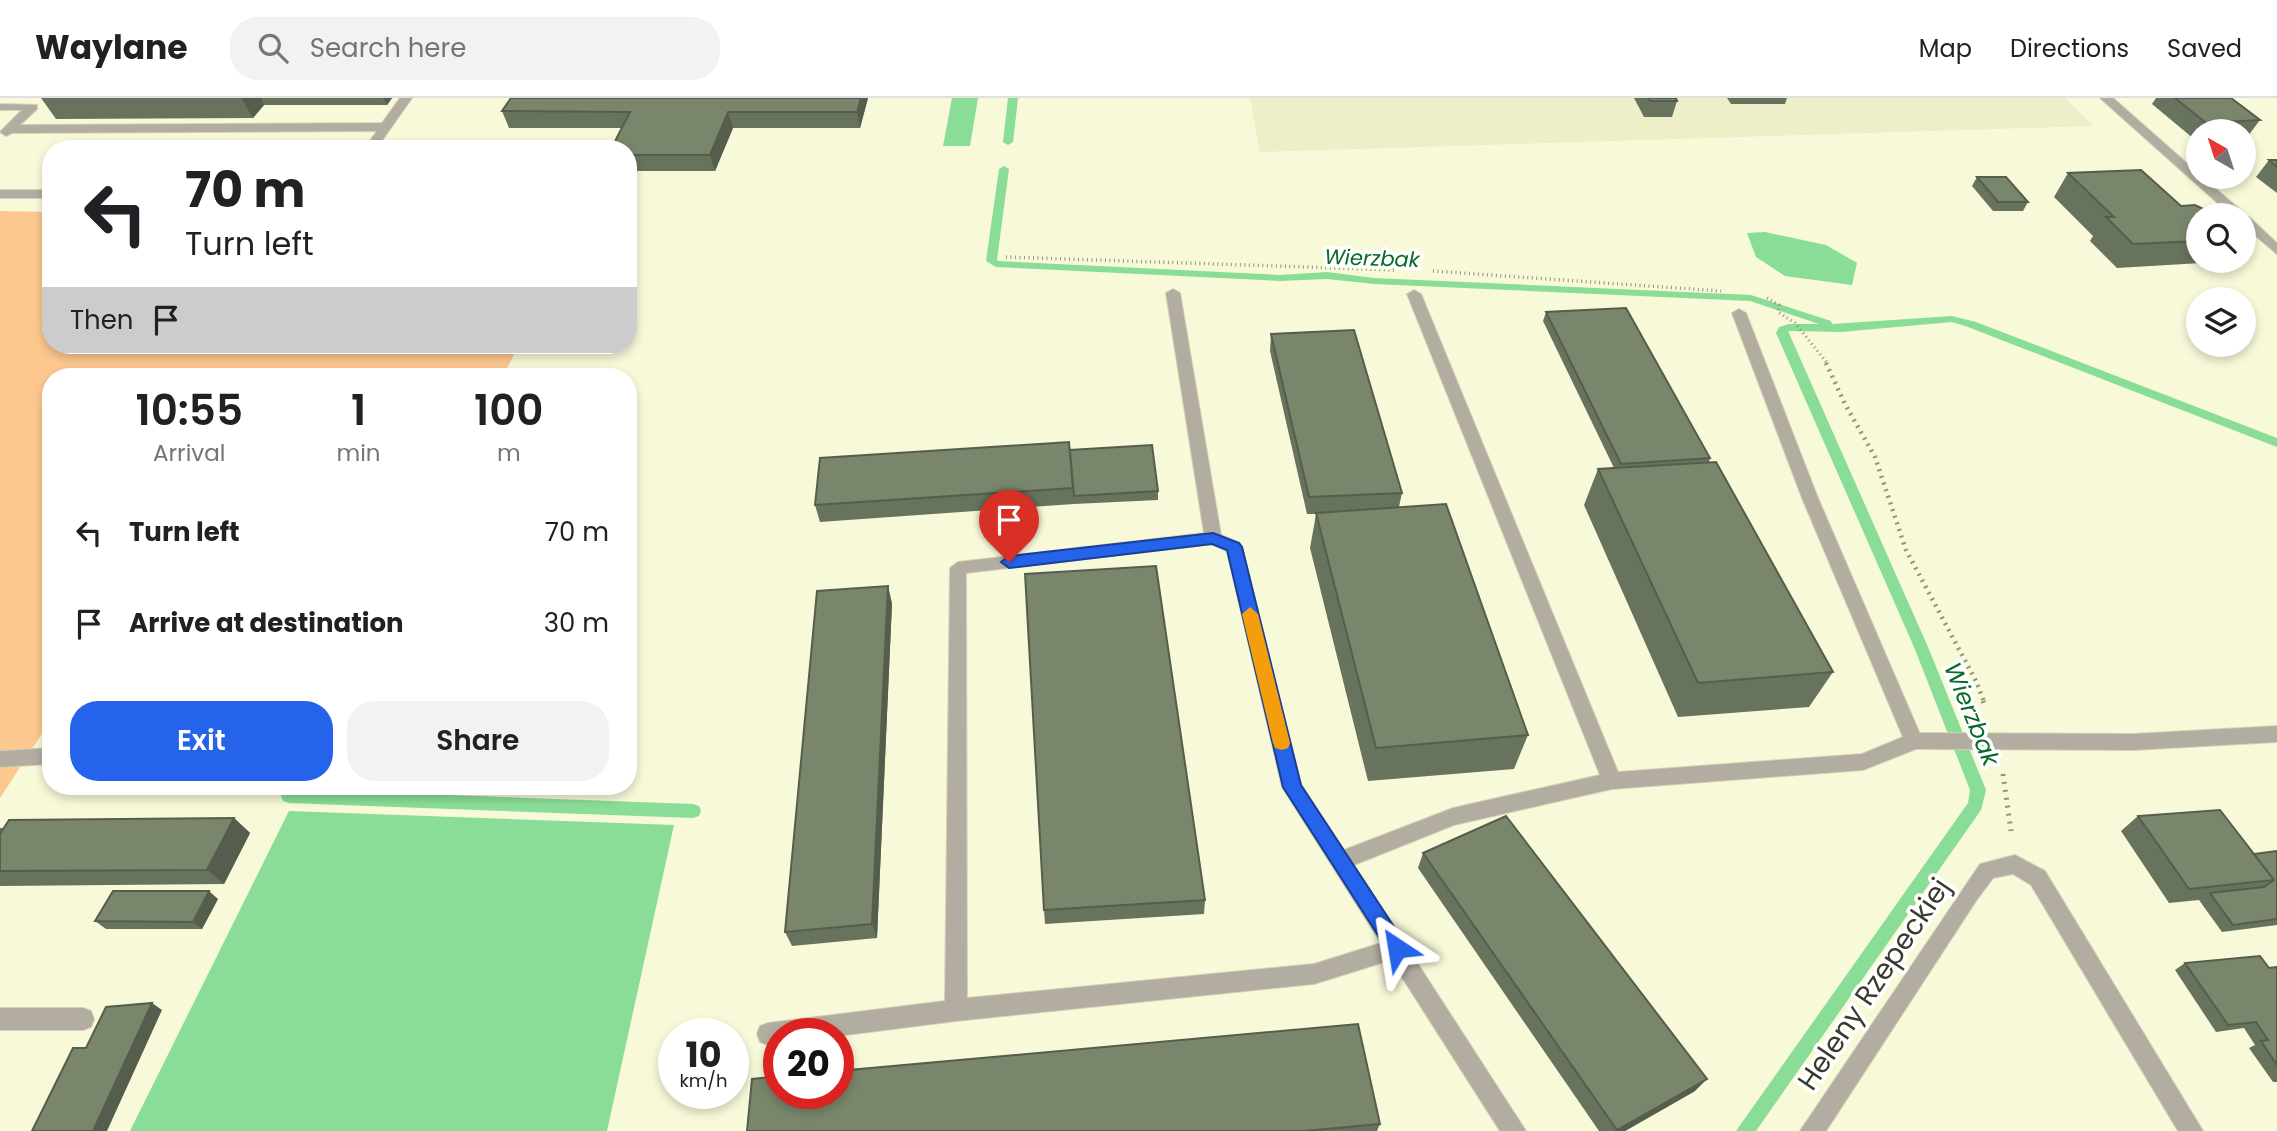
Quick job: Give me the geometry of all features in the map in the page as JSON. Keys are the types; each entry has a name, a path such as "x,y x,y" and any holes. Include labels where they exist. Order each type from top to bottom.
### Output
{"street":[{"path":"4,133 44,98"},
{"path":"376,140 406,98"},
{"path":"2106,98 2224,203"},
{"path":"0,107 33,107"},
{"path":"4,133 385,127"},
{"path":"0,194 42,194"},
{"path":"2256,231 2277,250"},
{"path":"1173,293 1213,538"},
{"path":"1414,294 1612,781"},
{"path":"1738,313 1810,498 1914,741"},
{"path":"956,1010 958,568 1213,538 1234,547 1292,787 1514,1131"},
{"path":"1339,861 1453,817 1612,781 1863,762 1914,741 2133,742 2277,734"},
{"path":"0,759 42,757"},
{"path":"2015,864 2038,878 2191,1131"},
{"name":"Heleny Rzepeckiej","path":"1812,1131 1987,870 2015,864"},
{"path":"854,1023 956,1010 1314,974 1397,948"},
{"path":"0,1019 83,1019"}],"path":[{"path":"1778,308 1795,323 1828,365 1844,404 1875,457 1906,550 1978,683 1996,741 2015,864"}],"shaded area":[{"path":"952,98 978,98 970,146 943,146"},
{"path":"1250,98 2065,98 2093,126 1260,152"},
{"path":"0,211 42,212 42,354 514,354 507,368 42,368 42,734 0,798"},
{"path":"1765,232 1826,245 1857,263 1852,285 1785,276 1756,257 1747,233"},
{"path":"289,811 674,825 607,1131 130,1131"}],"building":[{"path":"511,98 861,98 857,112 728,112 710,155 637,155 637,140 616,140 630,112 502,111"},
{"path":"1648,98 1676,98 1677,101 1650,101"},
{"path":"2175,98 2231,98 2260,120 2256,119 2201,119"},
{"path":"2141,170 2181,206 2186,206 2186,242 2133,244 2106,217 2114,217 2068,173"},
{"path":"1977,177 2006,177 2028,202 1998,202"},
{"path":"1626,308 1710,458 1621,464 1546,312"},
{"path":"1354,330 1402,493 1309,497 1271,334"},
{"path":"1069,442 1073,488 815,505 820,458"},
{"path":"1152,445 1158,491 1074,496 1070,450"},
{"path":"1716,462 1833,672 1698,683 1598,469"},
{"path":"1446,504 1528,735 1376,748 1316,513"},
{"path":"1156,566 1205,900 1044,910 1025,574"},
{"path":"888,586 872,924 785,932 817,591"},
{"path":"2220,810 2274,880 2189,889 2138,816"},
{"path":"1506,816 1707,1079 1617,1130 1423,853"},
{"path":"234,818 207,870 0,871 0,834 9,820"},
{"path":"2277,851 2277,919 2233,925 2210,893 2264,887 2274,880 2254,854"},
{"path":"113,891 209,891 193,922 95,921"},
{"path":"2260,956 2269,968 2277,967 2277,1065 2261,1041 2268,1040 2256,1022 2228,1025 2185,963"},
{"path":"152,1003 93,1131 32,1131 73,1048 86,1048 106,1007"},
{"path":"1358,1024 1380,1124 1304,1131 747,1131 752,1079 763,1078 763,1109 854,1109 854,1070"}],"waterway":[{"name":"Wierzbak","path":"1008,142 1013,98"},
{"name":"Wierzbak","path":"1004,169 991,261 996,264 1280,278 1327,275 1374,281 1751,298 1827,323"},
{"name":"Wierzbak","path":"1745,1131 1975,805 1978,790 1921,647 1782,333 1783,329 1841,328 1952,319 1972,324 2277,443"},
{"path":"289,796 693,811"}],"slow traffic":[{"path":"1250,614 1282,743"}],"route":[{"path":"1009,562 1213,538 1234,547 1292,787 1397,948"}]}
